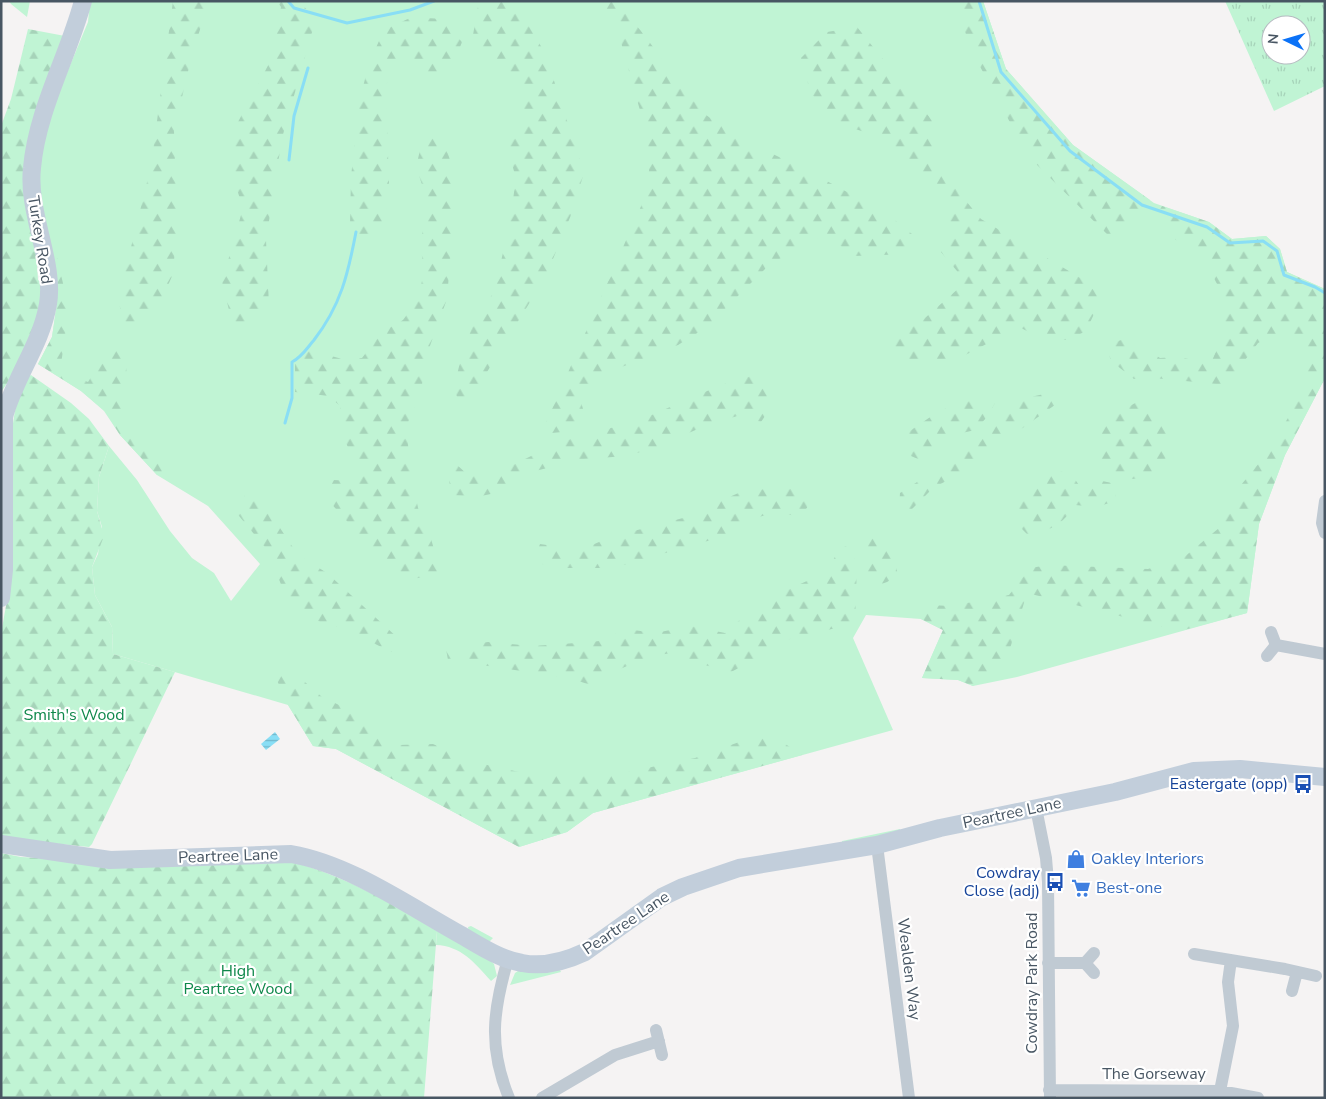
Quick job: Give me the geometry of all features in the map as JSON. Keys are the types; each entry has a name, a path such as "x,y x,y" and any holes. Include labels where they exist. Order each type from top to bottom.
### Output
{"street":[{"name":"Turkey Road","path":"1,598 4,570 4,417 8,402 33,352 48,303 44,254 33,204 32,169 44,113 76,29 84,1"},
{"path":"1325,501 1322,523 1325,534"},
{"path":"1271,632 1272,650 1325,654"},
{"name":"Peartree Lane","path":"1,844 110,860 291,854 306,856 361,880 460,935 508,959 522,963 540,964 574,957 585,952 654,901 683,887 739,868 877,845 940,828 1115,792 1194,771 1240,769 1325,777"},
{"name":"Cowdray Park Road","path":"1036,808 1046,858 1050,1094"},
{"name":"Wealden Way","path":"877,845 909,1098"},
{"path":"1048,963 1085,963 1094,953"},
{"path":"1194,954 1316,976"},
{"path":"508,959 498,995 493,1036 496,1060 509,1098"},
{"path":"1220,1091 1233,1026 1228,982 1231,960"},
{"path":"1085,963 1094,973"},
{"path":"1292,991 1297,972"},
{"path":"542,1098 615,1055 657,1036 662,1055"},
{"name":"The Gorseway","path":"1050,1094 1205,1094 1220,1091 1258,1098"}],"green space":[{"path":"9,1 30,1 27,17 11,4"},
{"path":"90,1 983,1 1006,69 1073,145 1154,203 1209,222 1232,239 1266,236 1280,249 1287,272 1325,289 1325,378 1285,455 1259,524 1247,613 1017,677 973,686 958,680 922,678 943,630 921,619 866,615 853,638 893,730 593,813 567,832 519,847 336,749 313,746 288,705 113,654 112,627 95,595 92,567 98,554 102,527 97,511 99,477 109,446 137,480 170,531 192,558 214,573 231,601 260,564 208,506 157,475 120,435 104,411 81,391 38,364 52,337 57,303 39,201 37,169 49,116 88,22"},
{"path":"173,1 209,1 192,55 174,131 177,223 173,274 154,317 125,325 118,300 151,166"},
{"path":"277,1 298,1 316,18 282,138 266,240 269,306 250,325 233,326 222,282 243,208 231,171 233,137 238,122 272,58 281,7"},
{"path":"493,1 515,3 545,53 584,173 571,215 546,276 468,403 459,403 454,388 461,358 475,319 494,292 510,222 516,178 507,147 525,119 522,96 473,35 478,6"},
{"path":"595,1 615,1 641,31 703,113 740,138 810,172 886,213 912,234 910,254 853,256 826,234 770,264 707,327 678,345 609,372 578,392 586,419 562,432 541,434 642,204 649,171 648,139 615,21"},
{"path":"946,1 983,1 1006,69 1073,145 1150,200 1144,215 1111,238 1028,156 976,59 959,17"},
{"path":"1225,1 1325,1 1325,86 1274,111"},
{"path":"412,17 442,19 462,42 453,65 437,77 420,72 405,57 395,61 388,70 386,97 389,182 387,208 379,233 359,245 350,226 351,177 359,103 369,63 384,30"},
{"path":"857,27 935,124 935,164 981,219 1079,277 1102,297 1086,331 1068,340 1045,340 1019,327 950,363 918,363 894,356 891,342 895,330 917,325 959,288 957,271 941,252 952,239 946,201 913,163 874,135 830,121 810,91 801,58 827,32"},
{"path":"28,29 65,36 42,101 36,248 42,303 25,358 1,392 1,126 11,99"},
{"path":"434,137 444,141 450,160 455,199 447,299 427,354 421,391 407,425 409,461 418,508 429,532 438,563 437,576 409,579 386,573 354,529 327,499 333,480 355,481 361,475 346,443 340,406 329,396 295,392 295,364 310,350 342,359 362,358 382,332 403,320 418,300 423,276 421,238 429,205 416,167 422,142"},
{"path":"1162,206 1209,222 1232,239 1266,236 1280,249 1287,272 1325,289 1325,378 1285,455 1259,524 1247,613 1180,631 1027,593 1008,655 973,686 958,680 922,678 943,630 921,619 928,605 951,606 1009,595 1030,568 1049,565 1148,569 1183,558 1219,528 1241,485 1269,451 1305,388 1307,360 1296,345 1281,332 1258,343 1226,385 1144,377 1134,379 1111,361 1106,345 1121,340 1137,343 1160,358 1177,357 1211,363 1223,335 1225,299 1199,250 1176,240 1155,219"},
{"path":"48,247 55,249 69,309 60,371 88,382 113,343 129,348 121,417 168,473 157,475 120,435 105,411 81,391 38,364 52,337 57,303"},
{"path":"758,374 775,401 761,422 737,416 700,428 657,447 627,456 584,459 535,471 510,490 481,496 451,495 449,479 456,464 468,475 494,474 560,442 640,420 721,385"},
{"name":"Smith's Wood","path":"31,375 71,403 89,419 109,446 99,477 97,511 104,536 92,567 95,595 112,627 113,654 175,672 89,847 1,838 1,640 9,583 11,439 15,410 22,388"},
{"path":"1053,392 1059,402 1010,437 978,464 933,488 906,515 899,508 900,493 981,441 1006,409 1011,410 1026,398"},
{"path":"975,398 984,398 995,403 987,417 975,430 962,433 918,459 911,456 904,435 939,411"},
{"path":"1137,402 1156,411 1173,428 1167,456 1156,476 1132,479 1110,472 1097,456 1100,426 1108,418"},
{"path":"1059,471 1071,474 1079,485 1102,481 1117,484 1115,501 1097,507 1075,505 1060,523 1044,531 1028,535 1018,525 1018,498 1043,478"},
{"path":"789,488 809,498 807,508 796,516 780,513 762,516 725,536 613,568 562,568 537,563 536,554 540,544 580,550 611,537 683,518 745,490"},
{"path":"245,495 266,507 298,555 327,573 399,639 397,648 391,652 344,628 322,623 289,605 268,551 235,511"},
{"path":"866,538 878,538 887,547 893,554 897,569 897,576 887,582 867,589 865,560 857,543"},
{"path":"846,546 857,563 855,627 840,627 786,640 771,651 731,672 671,653 647,657 618,670 597,687 569,678 448,660 446,649 472,652 473,644 488,642 532,646 563,644 600,641 626,629 655,633 691,626 725,633 761,604 827,572 839,549"},
{"path":"271,667 297,675 322,697 352,711 398,745 433,744 470,761 532,775 618,774 695,758 767,732 802,755 593,813 567,832 519,847 336,749 313,746 288,705"},
{"path":"900,829 900,831 842,845 842,841"},
{"name":"High Peartree Wood","path":"1,853 21,857 59,859 284,860 325,872 344,880 400,909 437,931 424,1098 1,1098"},
{"path":"471,926 493,938 488,943 469,934 468,927"},
{"path":"437,931 486,956 494,964 497,976 491,981 467,956 453,948 436,945"},
{"path":"521,969 560,970 561,972 510,985 515,973"}],"water":[{"path":"275,732 280,739 266,750 261,744"}],"waterway":[{"path":"288,1 294,8 347,23 410,10 434,1"},
{"path":"979,1 1001,72 1070,151 1142,205 1207,227 1230,243 1263,241 1277,251 1284,275 1325,293"},
{"path":"289,160 294,116 308,68"},
{"path":"285,423 292,398 292,362 299,358 314,340 337,302 350,262 356,232"}],"place":[{"name":"Eastergate (opp)","path":"1303,784"},
{"name":"Oakley Interiors","path":"1076,859"},
{"name":"Cowdray Close (adj)","path":"1055,882"},
{"name":"Best-one","path":"1081,888"}]}
